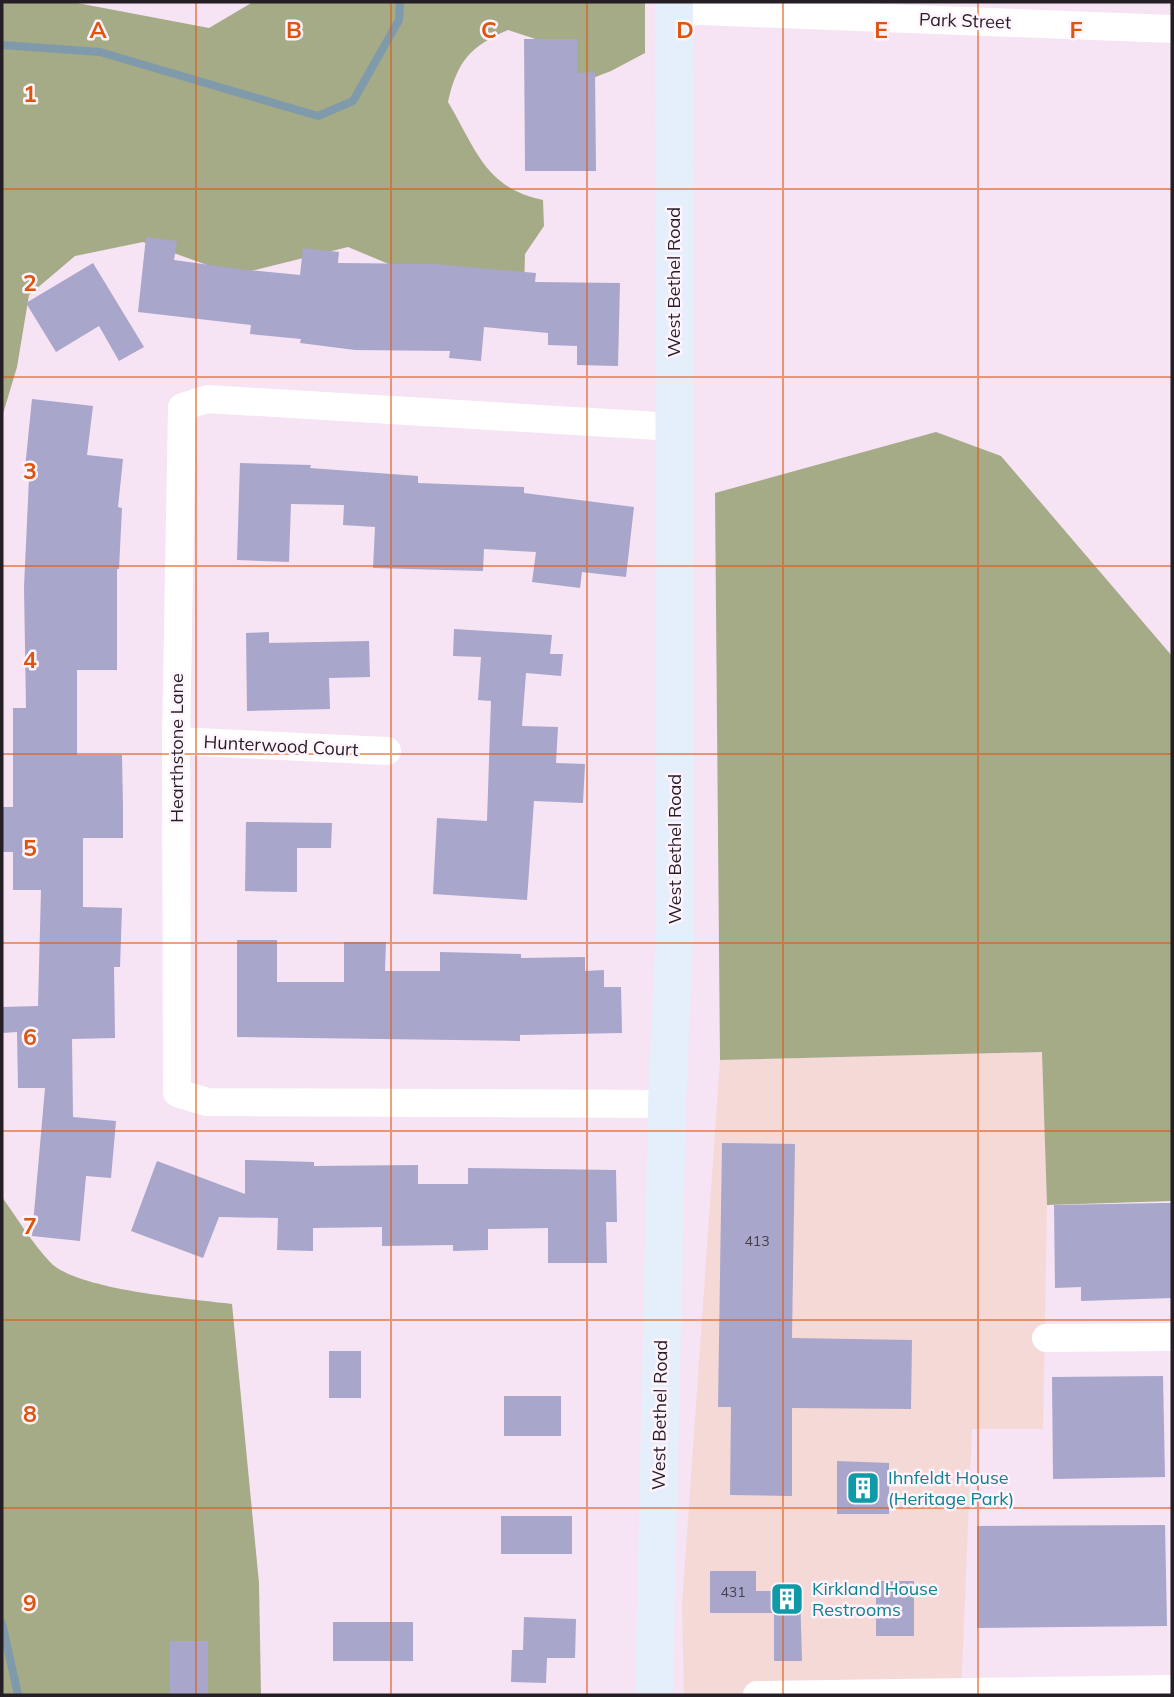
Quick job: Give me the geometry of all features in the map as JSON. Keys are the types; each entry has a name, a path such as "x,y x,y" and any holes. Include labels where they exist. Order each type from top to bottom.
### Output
{"main road":[{"name":"West Bethel Road","path":"654,1695 667,1104 675,925 674,6"}],"street":[{"name":"Park Street","path":"674,6 920,11 1172,29"},
{"name":"Hearthstone Lane","path":"667,1104 207,1102 177,1093 176,741 183,407 207,399 675,427"},
{"name":"Hunterwood Court","path":"176,741 387,751"},
{"path":"1046,1338 1172,1337"},
{"path":"757,1695 1172,1689"}],"shaded area":[{"path":"1043,1052 1047,1205 1043,1429 972,1429 961,1695 684,1695 682,1606 720,1060"}],"green space":[{"path":"2,2 72,2 209,28 253,2 645,2 645,53 611,71 572,86 557,46 508,30 484,42 461,66 448,102 475,150 495,176 508,186 543,200 544,226 525,254 524,292 420,277 348,247 235,275 143,242 75,256 29,295 17,367 2,417"},
{"path":"936,432 1001,456 1172,656 1172,1201 1047,1205 1042,1052 720,1060 715,493"},
{"path":"2,1197 43,1255 64,1272 84,1280 136,1292 232,1304 259,1583 261,1695 2,1695"}],"building":[{"path":"524,39 577,39 577,73 595,72 596,171 525,171"},
{"path":"146,237 177,241 174,260 300,275 303,248 339,252 338,263 434,264 536,273 535,282 620,283 618,366 577,365 577,346 548,345 548,333 484,327 481,361 449,358 450,351 355,350 300,343 301,339 250,334 251,325 138,312"},
{"path":"93,263 144,347 119,361 99,326 56,352 26,303"},
{"path":"32,399 93,406 87,455 123,459 118,507 122,508 117,569 117,670 77,670 77,755 122,755 123,808 123,838 83,838 83,907 122,908 120,967 114,967 115,1038 72,1039 73,1117 116,1121 111,1178 86,1176 80,1241 32,1236 45,1088 18,1088 17,1032 2,1033 2,1007 38,1006 41,890 13,890 13,852 2,852 2,807 13,807 13,708 26,708 24,587 29,478 24,478"},
{"path":"240,463 311,465 310,468 418,476 418,483 524,487 524,493 634,507 626,577 582,572 580,588 532,582 536,552 484,549 483,571 373,568 375,527 343,525 344,505 291,504 289,562 237,560"},
{"path":"454,629 552,635 550,654 563,654 561,676 526,673 522,726 558,727 556,763 585,764 583,803 534,801 527,900 433,894 437,818 487,821 491,701 478,700 481,657 453,656"},
{"path":"269,632 269,643 369,641 370,677 329,678 330,709 247,711 246,633"},
{"path":"246,822 332,823 331,848 297,848 297,892 245,891"},
{"path":"237,940 277,940 277,982 344,982 344,942 386,942 385,971 440,971 440,952 521,954 521,958 585,957 585,971 604,970 604,987 621,987 622,1033 520,1035 520,1041 237,1037"},
{"path":"722,1143 795,1144 792,1338 912,1340 911,1409 792,1408 792,1496 730,1495 731,1407 718,1407"},
{"path":"245,1160 314,1162 314,1166 418,1165 418,1184 468,1184 468,1168 616,1170 617,1222 606,1222 607,1263 548,1263 548,1228 488,1229 488,1250 453,1251 453,1245 382,1246 382,1227 313,1228 313,1251 277,1250 278,1218 219,1217 203,1258 131,1231 157,1161 245,1194"},
{"path":"1172,1203 1172,1298 1081,1301 1081,1287 1055,1288 1054,1205"},
{"path":"329,1351 361,1351 361,1398 329,1398"},
{"path":"1163,1376 1165,1477 1053,1479 1052,1377"},
{"path":"504,1396 561,1396 561,1436 504,1436"},
{"name":"Ihnfeldt House (Heritage Park)","path":"837,1461 889,1463 889,1514 837,1514"},
{"path":"501,1516 572,1516 572,1554 501,1554"},
{"path":"1165,1525 1167,1626 977,1628 977,1526"},
{"path":"710,1571 756,1571 756,1591 800,1591 802,1661 774,1661 774,1613 710,1613"},
{"path":"876,1581 914,1581 914,1636 876,1636"},
{"path":"524,1617 576,1619 575,1658 547,1658 546,1683 511,1682 512,1650 523,1650"},
{"path":"333,1622 413,1622 413,1661 333,1661"},
{"path":"170,1641 208,1641 208,1695 170,1695"}],"waterway":[{"path":"2,45 100,52 318,116 353,101 399,20 400,2"},
{"path":"2,1623 18,1695"}],"place":[{"name":"Ihnfeldt House (Heritage Park)","path":"863,1488"},
{"name":"Kirkland House Restrooms","path":"787,1599"}]}
